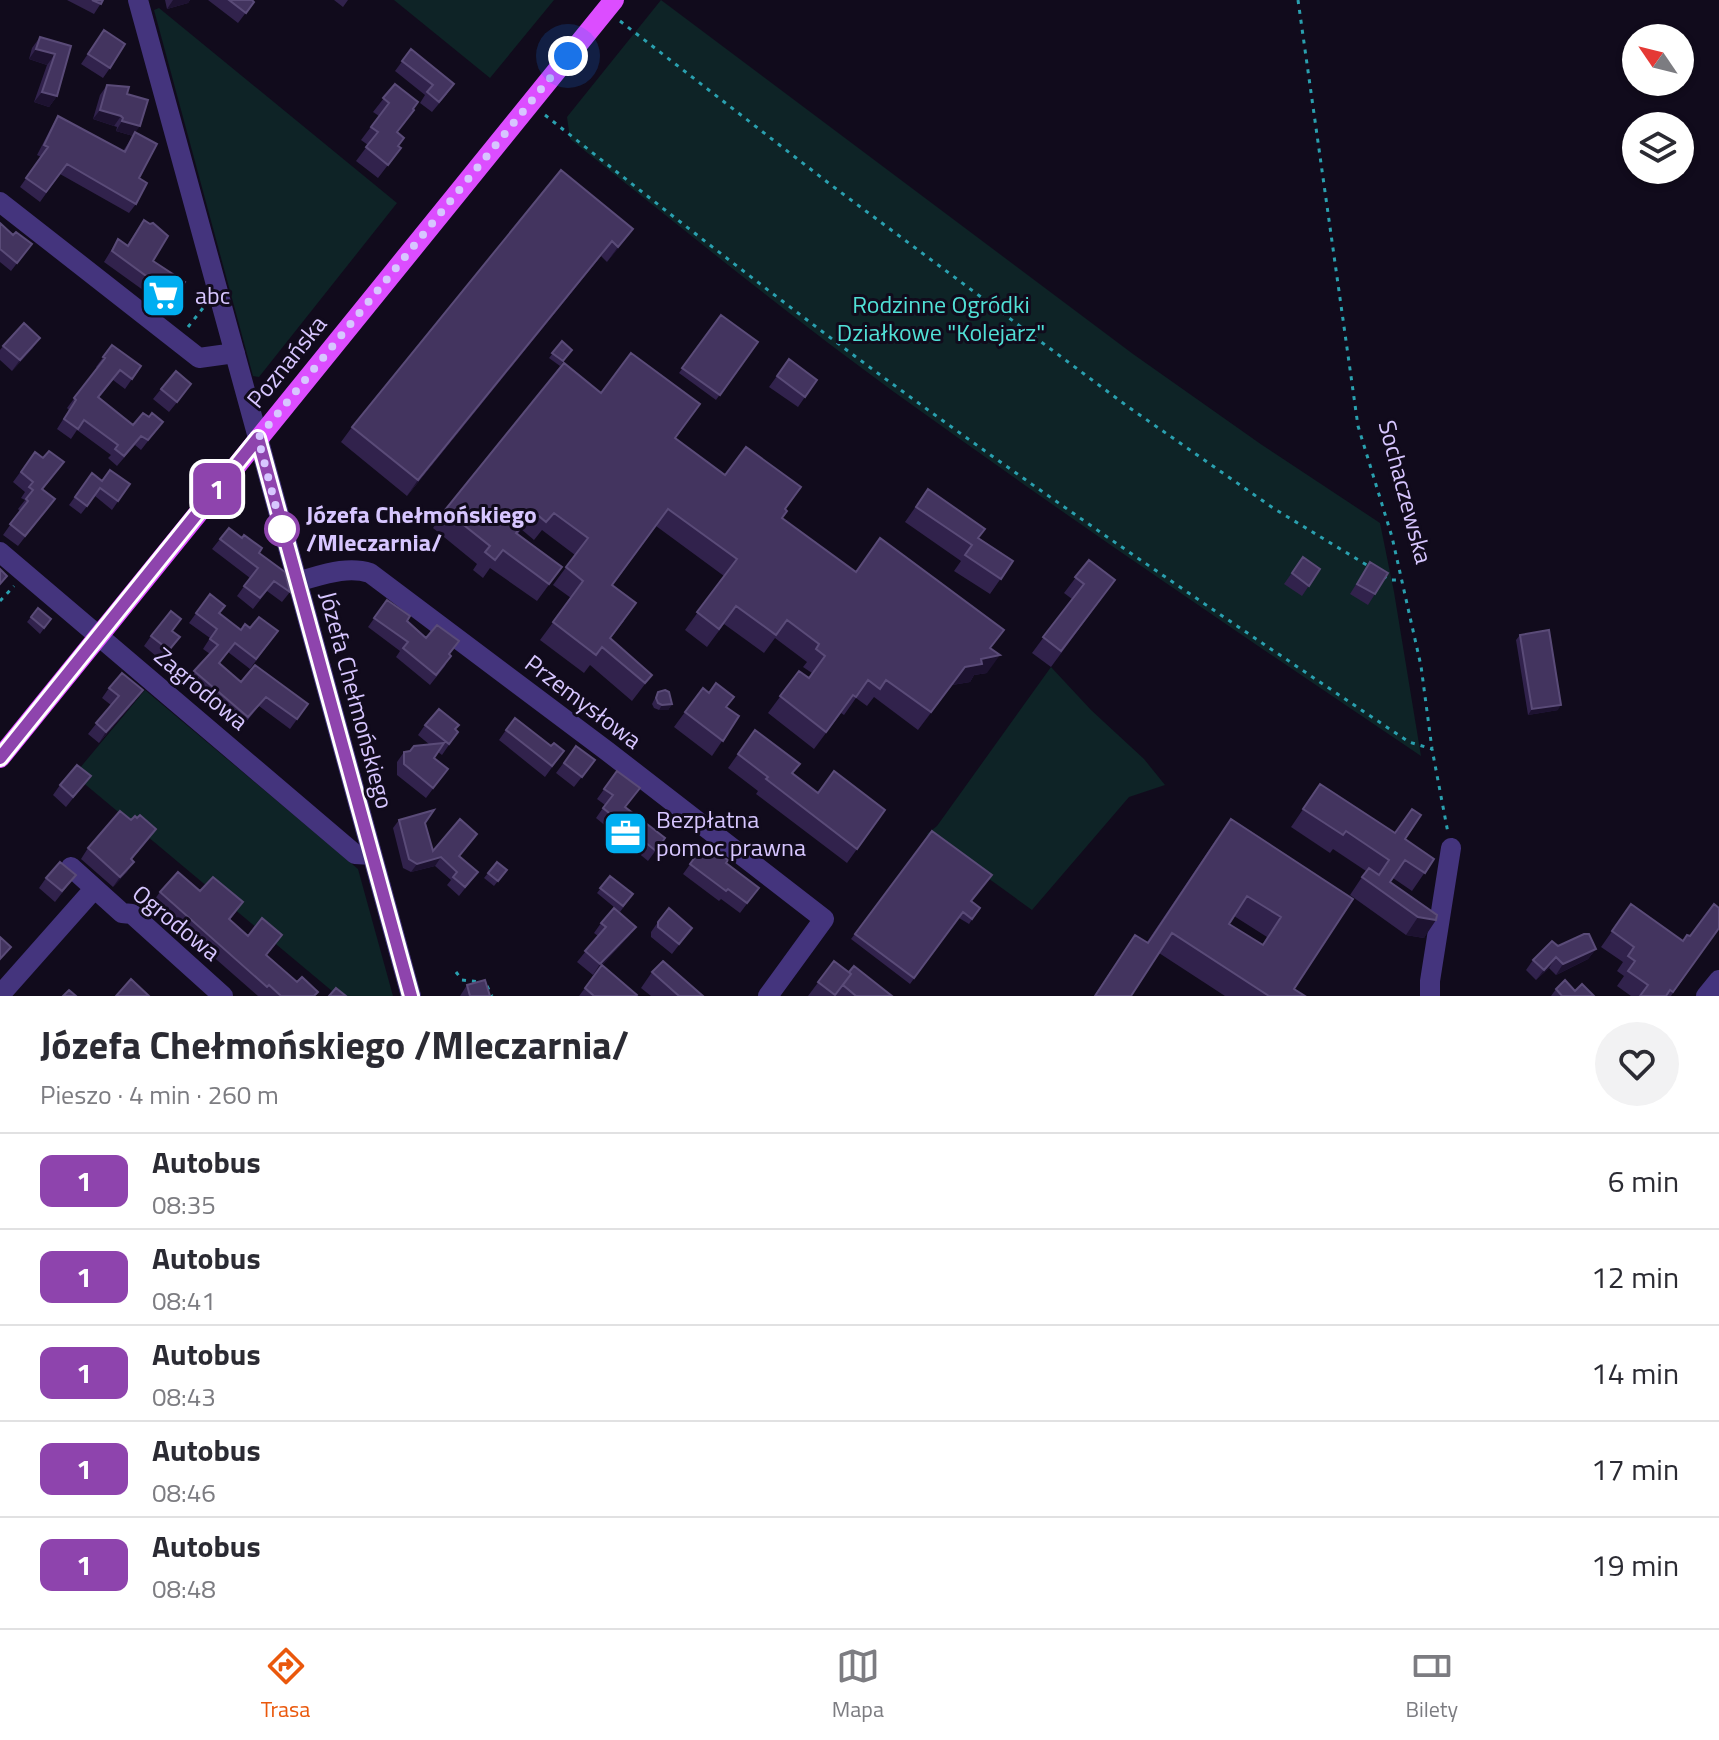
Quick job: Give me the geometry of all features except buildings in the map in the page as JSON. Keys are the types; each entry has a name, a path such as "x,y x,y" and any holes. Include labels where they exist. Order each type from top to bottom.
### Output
{"main road":[{"name":"Poznańska","path":"0,758 258,438 616,10"}],"street":[{"name":"Józefa Chełmońskiego","path":"138,0 411,996"},
{"path":"0,202 199,358 235,353"},
{"name":"Zagrodowa","path":"0,552 355,854 372,855"},
{"name":"Przemysłowa","path":"296,582 346,570 370,573 824,919 768,996"},
{"path":"1430,996 1451,848"},
{"path":"71,867 94,889"},
{"name":"Ogrodowa","path":"0,995 94,889 122,913 132,914 223,996"},
{"path":"1706,996 1719,980"}],"path":[{"name":"Sochaczewska","path":"1298,0 1358,426 1392,537 1421,666 1432,749 1451,848"},
{"path":"616,10 831,185 1127,406 1273,508 1390,580 1402,580"},
{"path":"542,112 859,359 1065,507 1409,742 1432,749"},
{"path":"177,341 203,308"},
{"path":"456,972 462,980 484,984 492,996"}],"green space":[{"path":"394,0 554,0 490,78"},
{"name":"Rodzinne Ogródki Działkowe \"Kolejarz\"","path":"661,0 1133,354 1380,523 1421,756 1024,485 894,392 771,299 570,139 567,117"},
{"path":"159,8 397,203 259,377 253,376 154,10"},
{"path":"1051,667 1091,710 1144,759 1165,785 1129,797 1032,910 927,834 937,826"},
{"path":"145,690 358,869 393,996 338,996 74,775"}],"bus line":[{"name":"1","path":"0,758 258,438 411,996"}],"place":[{"name":"abc","path":"164,296"},
{"name":"Józefa Chełmońskiego /Mleczarnia/","path":"282,529"},
{"name":"Bezpłatna pomoc prawna","path":"625,834"}],"route":[{"path":"282,529 284,538 258,438 568,56"}]}
